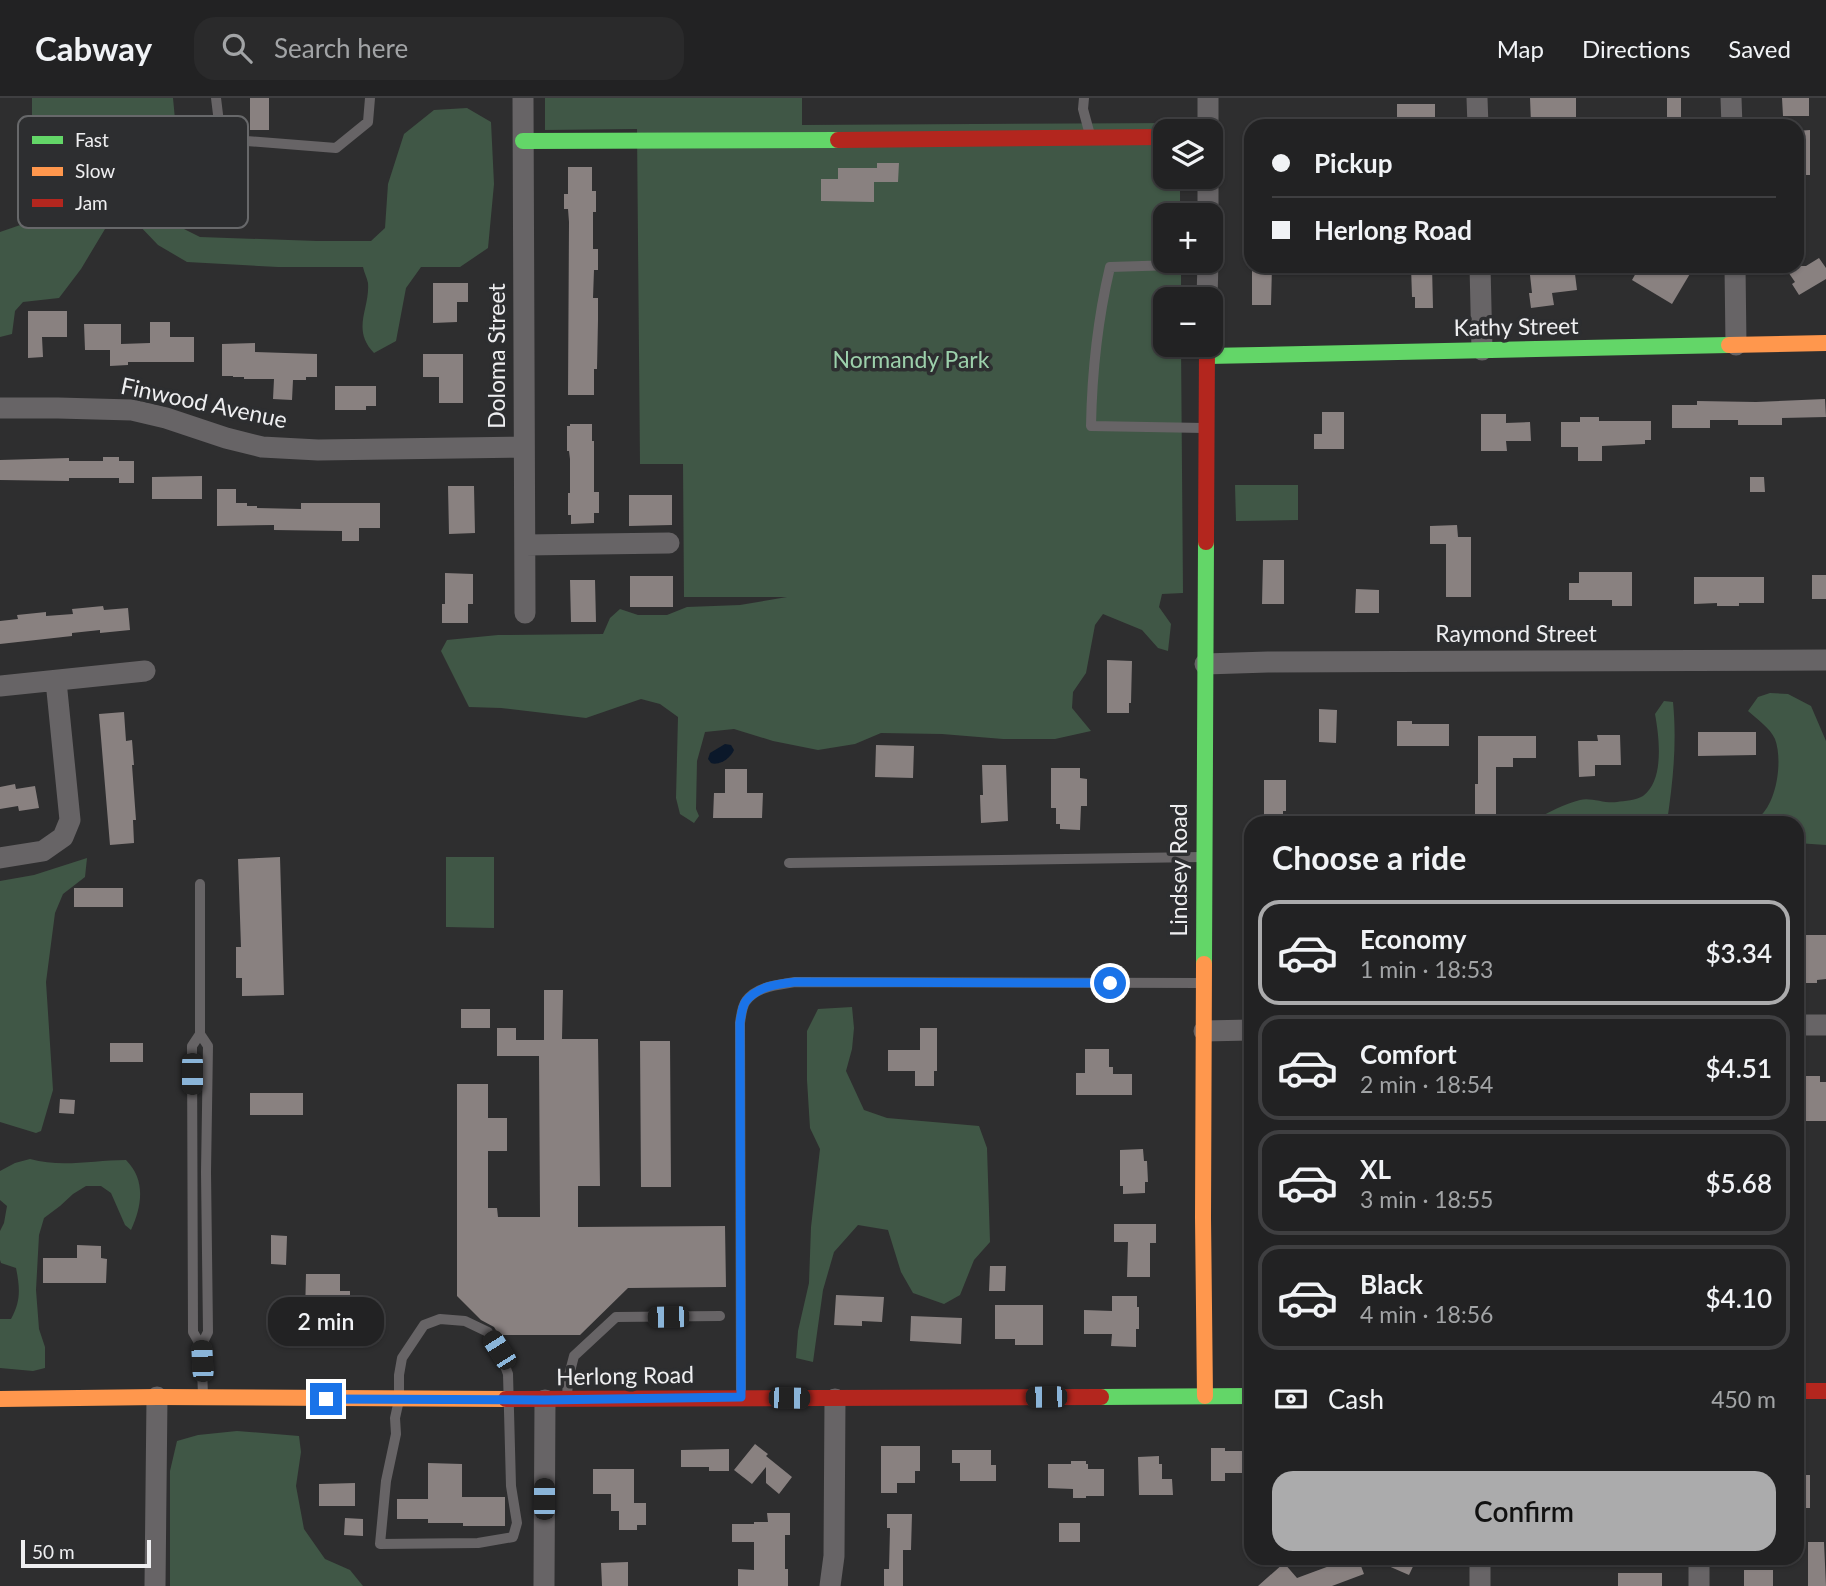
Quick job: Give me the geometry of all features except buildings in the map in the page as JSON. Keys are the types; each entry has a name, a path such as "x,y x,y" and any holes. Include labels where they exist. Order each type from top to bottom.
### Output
{"street":[{"name":"Doloma Street","path":"523,98 525,613"},
{"path":"1208,98 1208,119"},
{"path":"1477,98 1478,119"},
{"path":"1731,98 1732,119"},
{"path":"523,141 1153,137"},
{"path":"1480,273 1482,351"},
{"path":"1735,273 1736,345"},
{"name":"Kathy Street","path":"1223,350 1482,351 1826,343"},
{"name":"Lindsey Road","path":"1205,1396 1207,357"},
{"name":"Finwood Avenue","path":"0,408 132,410 262,447 318,450 524,447"},
{"path":"525,545 669,543"},
{"name":"Raymond Street","path":"1205,664 1826,660"},
{"path":"0,686 145,671"},
{"path":"0,858 43,851 63,837 70,820 56,681"},
{"path":"1804,1025 1826,1025"},
{"path":"1204,1031 1244,1030"},
{"path":"1804,1391 1826,1391"},
{"name":"Herlong Road","path":"0,1399 203,1397 545,1400 1244,1396"},
{"path":"155,1586 157,1397"},
{"path":"830,1586 834,1556 835,1399"},
{"path":"544,1586 545,1400"},
{"path":"1480,1565 1480,1586"},
{"path":"1699,1565 1699,1586"}],"lane":[{"path":"216,98 218,116"},
{"path":"248,141 336,148 368,122 370,98"},
{"path":"1084,98 1083,109 1090,138"},
{"path":"1153,265 1110,267 1095,345 1091,426 1206,428"},
{"path":"789,863 1205,857"},
{"path":"200,884 200,1034 208,1046 208,1332 201,1346"},
{"path":"741,1397 740,1023 744,1002 771,985 795,982 1204,983"},
{"path":"200,1034 192,1046 192,1297 193,1332 201,1346 203,1397"},
{"path":"567,1399 568,1379 574,1356 616,1317 720,1316"},
{"path":"440,1319 465,1321 488,1332 499,1350 508,1374 509,1399 510,1486 517,1523 513,1536 478,1543 380,1544 386,1481 396,1434 395,1418 402,1358 424,1325 440,1319"}],"green space":[{"path":"32,98 173,98 175,116 32,116"},
{"name":"Normandy Park","path":"545,98 802,98 802,125 1153,123 1153,189 1180,189 1180,203 1153,203 1153,273 1181,273 1181,287 1153,287 1153,357 1181,357 1183,593 1162,594 1159,607 1171,624 1168,651 1158,648 1142,630 1103,614 1095,625 1086,673 1073,692 1072,708 1091,731 1055,739 881,733 855,744 818,750 773,741 734,729 705,732 697,761 696,809 699,816 694,823 680,814 676,798 678,717 660,704 641,699 586,718 469,707 441,651 447,640 498,635 603,634 610,618 620,609 638,615 667,615 687,607 740,605 787,597 684,597 683,464 640,464 637,129 545,130"},
{"path":"467,108 491,122 494,184 488,248 460,267 421,267 406,288 396,341 374,353 364,336 363,319 368,283 363,267 278,267 187,262 158,245 142,228 182,228 200,237 371,241 385,228 388,184 404,134 434,110"},
{"path":"18,226 18,228 109,228 105,229 81,269 59,298 23,302 15,311 12,334 0,337 0,232"},
{"path":"1235,485 1298,485 1298,520 1236,521"},
{"path":"1770,693 1788,694 1811,706 1826,741 1826,845 1804,843 1804,816 1759,816 1774,792 1778,758 1773,735 1748,711 1758,697"},
{"path":"1664,701 1673,702 1673,777 1668,816 1542,816 1580,800 1612,802 1643,796 1655,780 1658,769 1659,745 1655,714"},
{"path":"446,857 494,857 494,928 446,927"},
{"path":"87,858 85,877 63,894 55,913 46,982 53,1090 41,1131 36,1133 0,1122 0,881 34,875"},
{"path":"852,1007 854,1028 846,1071 864,1110 887,1118 979,1126 987,1148 990,1242 974,1260 960,1295 944,1304 913,1293 901,1272 888,1230 858,1225 834,1252 823,1290 813,1362 796,1358 798,1331 809,1283 811,1227 820,1149 810,1128 807,1031 818,1009"},
{"path":"30,1159 66,1163 126,1160 137,1176 140,1194 138,1212 131,1230 125,1225 111,1193 101,1186 86,1186 44,1218 39,1235 36,1290 39,1329 45,1347 45,1368 33,1371 0,1368 0,1319 11,1319 17,1306 19,1288 16,1268 1,1263 0,1260 0,1231 7,1206 0,1200 0,1171"},
{"path":"237,1431 299,1436 301,1452 296,1486 304,1529 325,1559 350,1570 363,1586 170,1586 170,1471 177,1441 198,1435"}],"water":[{"path":"725,744 731,745 734,750 732,753 721,762 711,763 708,759 710,753"}],"traffic: fast":[{"path":"523,141 838,140"},
{"path":"1223,356 1729,345"},
{"path":"1204,964 1206,542"},
{"path":"1101,1397 1244,1396"}],"traffic: slow":[{"path":"1729,345 1826,343"},
{"path":"1204,964 1205,1396"},
{"path":"0,1399 506,1399"}],"traffic: jam":[{"path":"838,140 1153,137"},
{"path":"1206,542 1207,357"},
{"path":"1804,1391 1826,1391"},
{"path":"506,1399 1101,1397"}],"route":[{"path":"326,1399 741,1397 740,1023 744,1002 771,985 795,982 1110,983"}]}
